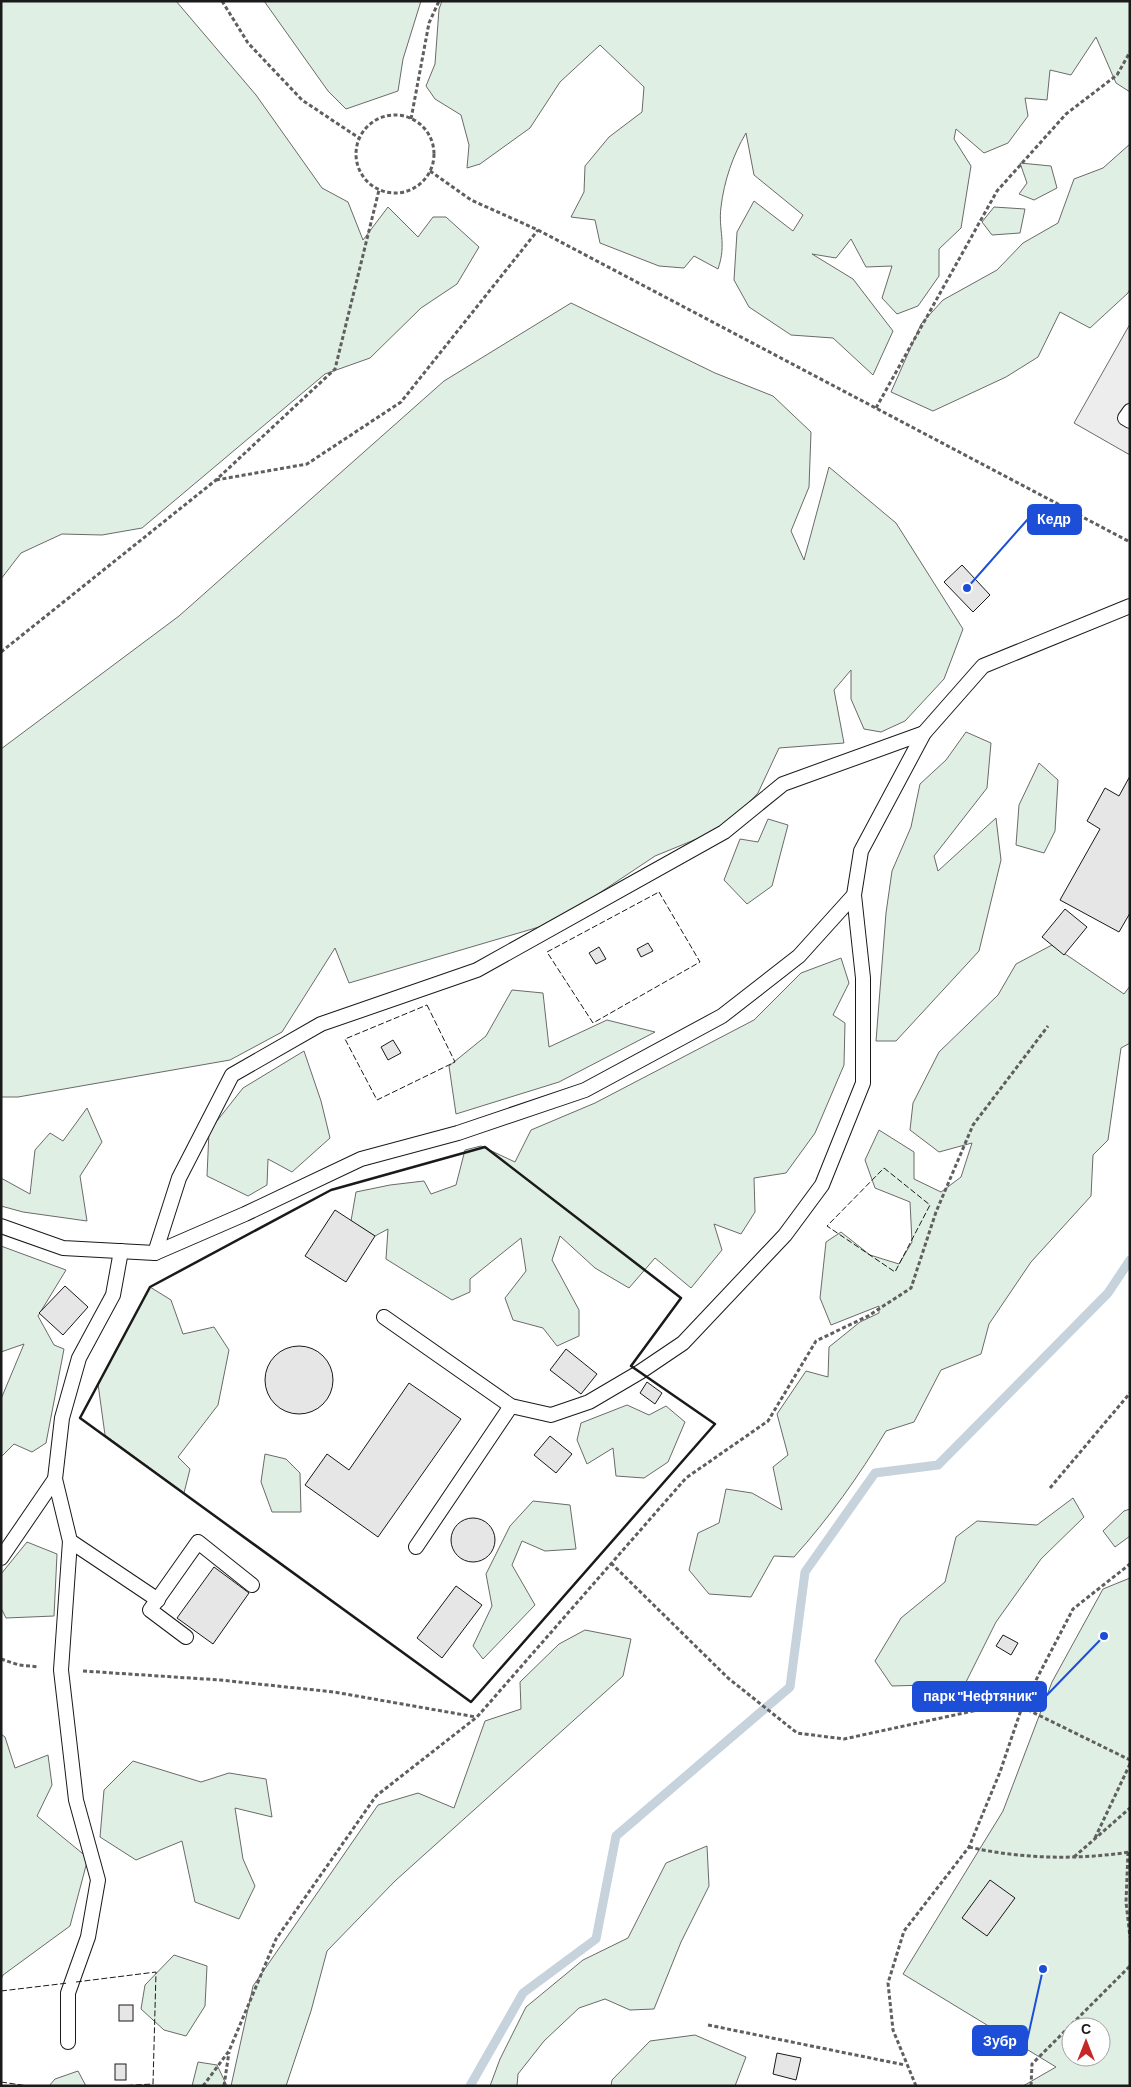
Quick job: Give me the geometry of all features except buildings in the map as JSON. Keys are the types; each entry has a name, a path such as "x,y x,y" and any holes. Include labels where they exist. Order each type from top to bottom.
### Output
{"lane":[{"path":"1130,411 1125,418 1130,421"},
{"path":"384,1317 511,1406 551,1414 589,1402 640,1372 683,1343 785,1235 822,1185 863,1083 863,978 854,895 861,851 924,733 984,666 1130,606"},
{"path":"155,1254 179,1178 232,1074 321,1024 476,970 724,832 783,784 924,733"},
{"path":"1,1226 63,1248 155,1254 361,1159 458,1133 585,1090 722,1016 799,956 854,895"},
{"path":"68,2042 68,1993 88,1936 98,1880 76,1800 61,1670 70,1541 55,1479 62,1418 78,1358 113,1295 120,1251"},
{"path":"416,1547 511,1406"},
{"path":"1,1558 55,1479"},
{"path":"70,1541 158,1600"},
{"path":"186,1637 150,1610 198,1542 252,1585"}],"path":[{"path":"222,1 248,43 302,100 359,138"},
{"path":"411,119 429,23 439,1"},
{"path":"876,408 997,191 1066,114 1117,75 1130,52"},
{"path":"396,115 411,119 424,128 432,141 434,156 430,171 422,183 408,191 394,193 378,190 366,181 358,168 356,153 359,138 368,126 382,118 396,115"},
{"path":"430,171 471,200 538,230 1130,542"},
{"path":"1,652 216,480 335,368 378,190"},
{"path":"216,480 307,464 401,402 538,230"},
{"path":"203,2086 229,2051 276,1939 376,1796 477,1717 686,1478 768,1421 816,1341 868,1316 911,1288 936,1212 973,1125 1048,1026"},
{"path":"1050,1488 1130,1393"},
{"path":"611,1563 728,1678 797,1733 844,1739 996,1706 1022,1707 1130,1760"},
{"path":"916,2086 893,2030 888,1983 904,1932 969,1847 1000,1772 1022,1707 1072,1609 1130,1564"},
{"path":"1,1659 19,1665 61,1670 220,1680 334,1692 477,1717"},
{"path":"1095,1838 1130,1764"},
{"path":"1073,1857 1130,1808"},
{"path":"969,1847 1004,1856 1073,1857 1129,1852 1126,1902 1130,1937"},
{"path":"1031,2086 1032,2064 1130,1966"},
{"path":"708,2025 906,2065"},
{"path":"224,2086 229,2051"}],"green space":[{"path":"1,1 176,1 256,95 322,188 348,202 363,240 388,207 418,237 433,217 446,217 479,247 457,284 421,308 370,358 325,374 142,528 102,535 62,534 21,553 1,579"},
{"path":"264,1 421,1 403,59 398,91 346,109 328,91"},
{"path":"442,1 1130,1 1130,92 1116,83 1096,37 1071,75 1050,70 1047,100 1025,98 1028,116 1008,143 984,153 956,129 954,139 971,166 961,228 939,249 939,276 918,306 897,314 882,298 892,266 866,267 851,239 836,258 812,254 853,279 893,331 873,375 833,338 791,335 749,307 734,280 737,232 754,201 793,231 803,215 754,175 746,133 733,159 724,188 720,215 722,252 718,269 694,256 684,268 659,266 600,243 595,220 571,217 584,192 585,166 609,137 642,112 644,87 600,45 560,82 530,128 480,164 467,168 469,145 461,115 435,99 426,86 435,64 439,9"},
{"path":"1130,144 1130,289 1128,293 1090,328 1060,312 1038,357 1006,377 933,411 891,392 921,324 943,300 997,270 1023,243 1058,223 1074,179 1103,168"},
{"path":"1020,163 1051,166 1057,188 1034,200 1019,194 1027,183"},
{"path":"994,207 1025,209 1020,233 992,235 982,222"},
{"path":"571,303 715,373 773,396 811,432 809,487 791,531 804,560 829,467 896,523 963,629 944,679 905,721 881,732 864,729 851,699 851,670 834,690 844,743 779,748 758,793 726,827 655,856 556,922 349,983 335,948 282,1032 230,1060 18,1097 1,1097 1,749 179,616 444,381"},
{"path":"966,732 991,743 987,788 934,856 938,871 996,818 1001,860 979,951 896,1041 876,1041 886,913 892,871 911,827 920,784 946,760"},
{"path":"1039,763 1058,780 1055,831 1044,853 1016,845 1019,805"},
{"path":"768,819 788,825 772,886 747,904 724,880 740,839 758,842"},
{"path":"1052,945 1124,994 1130,986 1130,1043 1121,1048 1108,1140 1093,1155 1091,1196 1031,1262 989,1324 981,1354 941,1370 914,1422 886,1431 843,1496 794,1557 774,1556 751,1597 709,1594 689,1570 698,1533 719,1523 726,1489 752,1493 782,1510 773,1467 788,1455 777,1414 806,1371 828,1377 829,1347 860,1322 879,1313 879,1306 831,1325 820,1298 826,1242 841,1232 870,1255 899,1264 912,1242 910,1202 875,1188 865,1160 879,1130 914,1152 914,1179 941,1192 961,1177 972,1143 939,1152 910,1130 913,1103 939,1052 998,995 1016,964"},
{"path":"841,958 849,983 833,1015 845,1023 844,1065 815,1133 786,1173 754,1178 755,1212 741,1234 714,1224 722,1250 691,1288 655,1258 629,1288 595,1268 560,1236 552,1260 579,1310 579,1336 557,1346 543,1328 513,1320 505,1298 526,1271 521,1238 470,1279 470,1292 452,1300 386,1259 388,1229 375,1236 351,1221 356,1192 424,1181 431,1194 456,1185 465,1150 481,1146 515,1162 531,1130 595,1103 754,1020 801,973"},
{"path":"512,990 543,993 549,1047 607,1020 655,1032 559,1082 456,1114 449,1066 486,1036"},
{"path":"304,1051 321,1101 330,1138 292,1172 268,1159 267,1185 248,1196 207,1176 209,1131 243,1088"},
{"path":"87,1108 102,1142 80,1176 87,1221 23,1212 1,1206 1,1178 30,1194 35,1150 50,1133 63,1141"},
{"path":"1,1246 66,1270 38,1316 54,1345 64,1349 46,1443 32,1452 14,1444 1,1457 1,1399 24,1344 1,1352"},
{"path":"150,1287 171,1300 183,1334 214,1327 229,1350 218,1405 178,1457 190,1469 184,1493 105,1435 98,1384"},
{"path":"627,1405 649,1415 666,1406 685,1422 668,1462 644,1478 616,1476 613,1448 587,1464 577,1440 581,1423"},
{"path":"265,1454 286,1459 300,1473 301,1512 272,1512 261,1482"},
{"path":"1073,1498 1084,1517 1041,1559 996,1622 960,1694 927,1685 892,1686 875,1661 901,1618 945,1582 956,1537 977,1521 1037,1525"},
{"path":"533,1501 570,1505 576,1549 545,1551 522,1541 512,1565 535,1605 483,1659 473,1646 492,1606 486,1574 510,1526"},
{"path":"1130,1509 1130,1536 1115,1547 1103,1531 1124,1511"},
{"path":"27,1542 57,1554 54,1616 6,1618 1,1608 1,1574"},
{"path":"1130,1578 1130,2086 1023,2086 1056,2067 903,1974 1003,1811 1052,1682 1103,1589"},
{"path":"585,1630 631,1639 623,1676 395,1881 327,1951 311,2011 286,2086 231,2086 253,1986 378,1805 418,1793 454,1808 485,1721 521,1709 520,1682 559,1644"},
{"path":"1,1734 5,1737 15,1768 48,1755 52,1785 37,1816 88,1858 70,1926 3,1975 1,1979"},
{"path":"133,1761 201,1782 229,1773 266,1779 272,1817 235,1808 243,1859 255,1886 239,1919 195,1902 182,1841 136,1860 100,1837 104,1790"},
{"path":"707,1846 709,1886 681,1942 654,2009 630,2010 605,1999 579,2008 544,2041 518,2074 517,2086 490,2086 500,2059 526,2007 583,1960 628,1938 666,1863"},
{"path":"174,1955 207,1966 205,2006 186,2036 164,2030 141,2009 145,1985"},
{"path":"695,2035 746,2057 735,2086 611,2086 612,2080 650,2041"},
{"path":"198,2062 217,2065 227,2086 192,2086"},
{"path":"78,2071 86,2086 49,2086 55,2079"}],"shaded area":[{"path":"1130,324 1130,455 1074,423"}],"waterway":[{"path":"470,2086 523,1993 596,1939 616,1836 790,1687 805,1572 875,1473 938,1465 1108,1293 1130,1260"}],"fence":[{"path":"659,892 700,962 593,1023 547,952 659,892"},
{"path":"427,1005 455,1062 377,1100 345,1039 427,1005"},
{"path":"884,1168 930,1205 895,1272 827,1226 884,1168"},
{"path":"76,1982 156,1972 153,2084 117,2086"},
{"path":"1,1991 68,1983"},
{"path":"1,2082 28,2086"}],"wall":[{"path":"485,1147 681,1298 631,1366 715,1424 471,1702 80,1418 150,1287 331,1190 485,1147"}],"place":[{"name":"Кедр","path":"967,588"},
{"name":"парк \"Нефтяник\"","path":"1104,1636"},
{"name":"Зубр","path":"1043,1969"}]}
